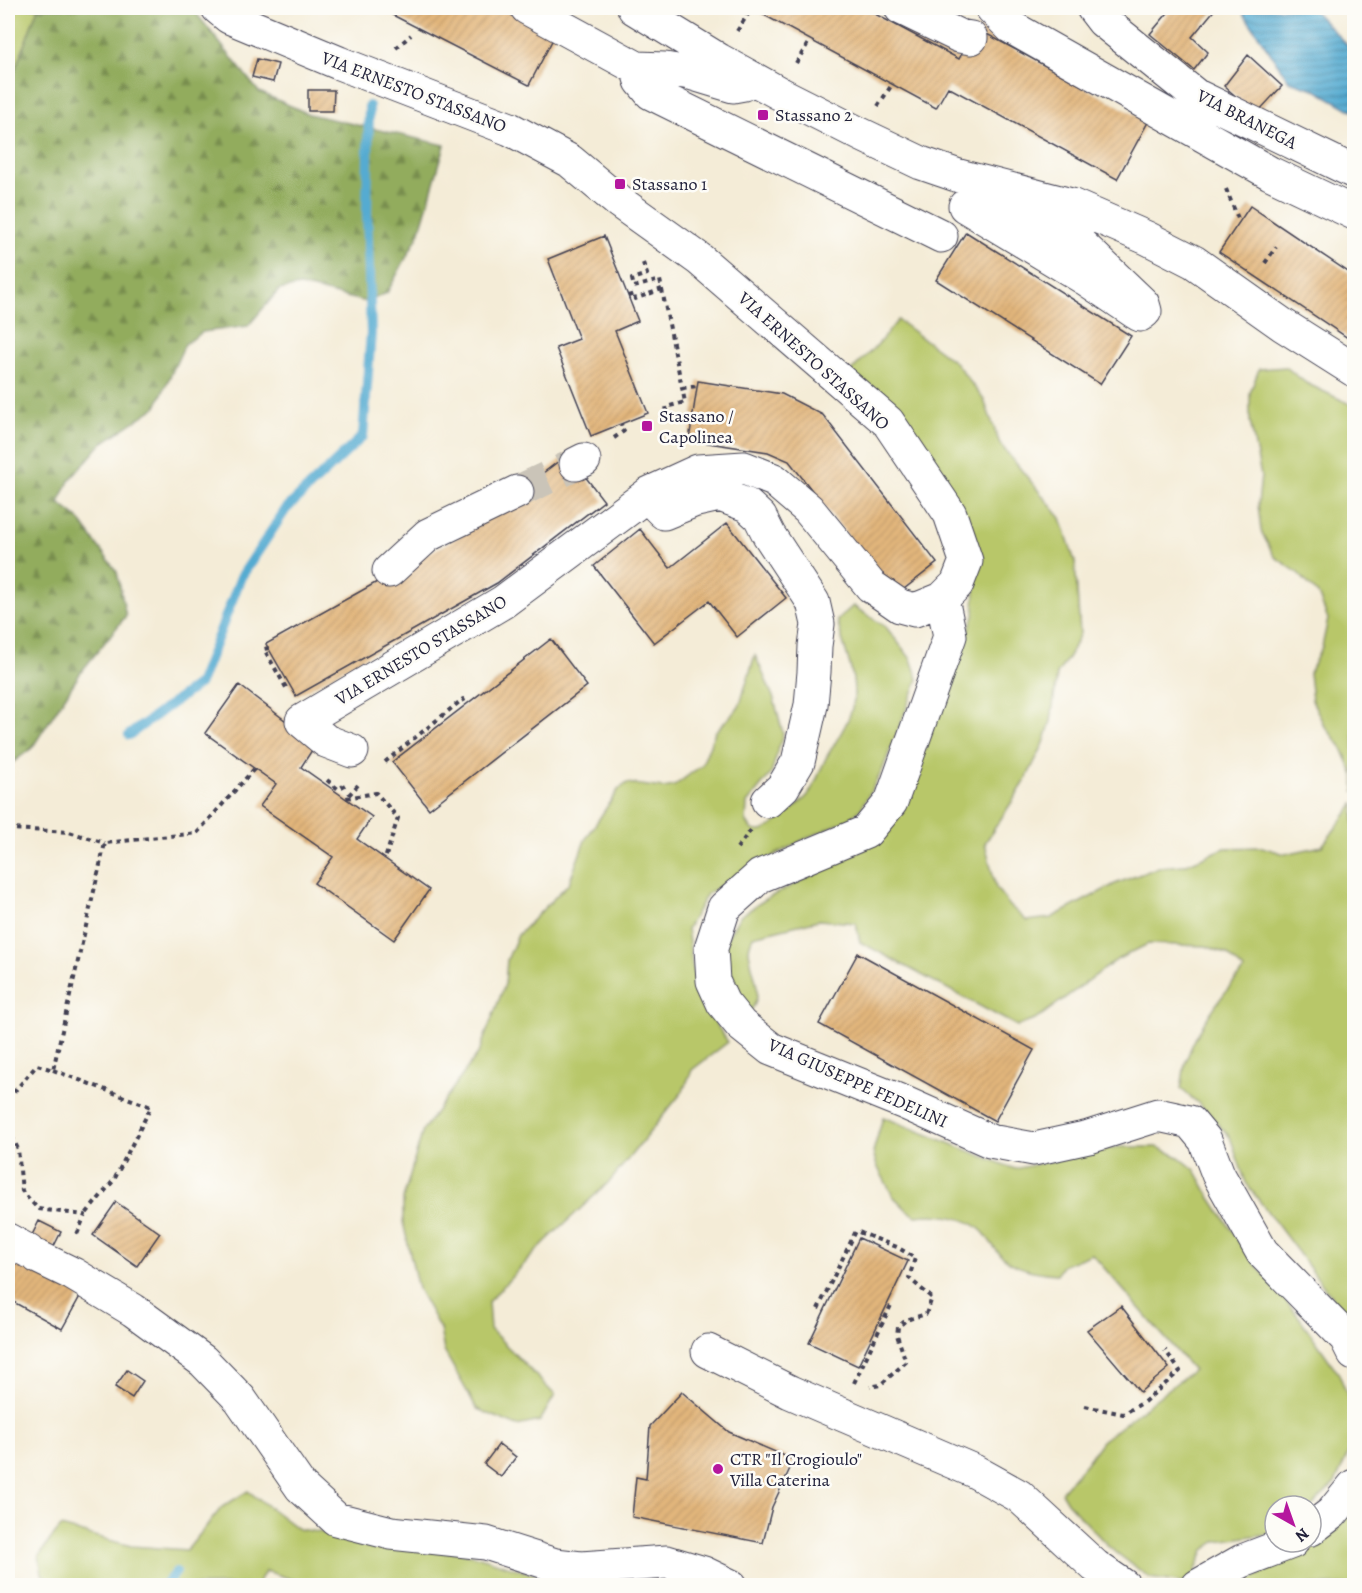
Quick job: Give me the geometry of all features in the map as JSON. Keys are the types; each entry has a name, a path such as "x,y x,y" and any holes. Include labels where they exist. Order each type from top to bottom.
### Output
{"street":[{"name":"VIA ERNESTO STASSANO","path":"218,8 229,17 339,63 510,129 570,161 618,201 699,259 888,422 950,514 966,561 957,584 942,599"},
{"path":"527,8 637,68 690,73 733,86 744,84 750,77"},
{"path":"634,8 750,77 921,163 1135,312 1140,315 1145,311 1143,304 1075,239"},
{"path":"901,8 959,36 971,38"},
{"path":"992,8 1011,27 1032,39 1270,173 1354,213"},
{"name":"VIA BRANEGA","path":"1094,8 1103,21 1195,95 1354,172"},
{"path":"637,68 641,81 651,93 941,236"},
{"path":"962,191 988,200 1048,232 1075,239 1116,255 1163,292"},
{"path":"962,191 1071,205 1147,238 1194,262 1283,325 1354,370"},
{"path":"1310,324 1354,354"},
{"path":"728,452 776,462 824,515 866,570 900,606 915,610 942,599"},
{"name":"VIA ERNESTO STASSANO","path":"352,751 326,741 302,722 503,602 650,493 698,471 744,468 774,480 808,509 871,586 900,606"},
{"path":"389,571 428,535 517,492"},
{"path":"650,493 656,505 664,513 693,501 720,495 747,505 760,517 768,535 813,602 818,624 814,646 814,672 809,716 798,762 783,787 768,801"},
{"name":"VIA GIUSEPPE FEDELINI","path":"942,599 950,636 891,802 866,832 760,876 724,908 711,948 713,981 723,1003 741,1025 771,1048 990,1140 1034,1149 1089,1137 1158,1115 1190,1122 1205,1140 1218,1174 1262,1252 1346,1338 1354,1354"},
{"path":"25,1249 73,1274 133,1310 203,1361 240,1399 301,1487 336,1519 391,1533 486,1543 555,1565 582,1568 667,1562 704,1573 731,1586"},
{"path":"708,1351 790,1392 844,1403 1019,1496 1095,1566 1124,1586"},
{"path":"1323,1520 1332,1513 1354,1486"},
{"path":"1198,1586 1242,1561 1263,1553"}],"path":[{"path":"1264,263 1276,247"},
{"path":"628,297 634,294 635,299 662,289 685,402 666,407 668,415"},
{"path":"682,388 697,386"},
{"path":"614,438 624,431 621,424"},
{"path":"382,764 463,699 466,705"},
{"path":"8,826 12,829 69,832 105,843 197,833 255,768"},
{"path":"359,783 346,798 376,793 398,818 385,859"},
{"path":"53,1070 105,843"},
{"path":"8,1099 37,1065 151,1107 114,1180 85,1215"},
{"path":"8,1128 18,1149 22,1191 38,1209"},
{"path":"818,1308 855,1231 897,1247 915,1258 909,1278 932,1298 926,1314 906,1320 898,1327 897,1335 906,1362 880,1385 844,1403"},
{"path":"844,1403 892,1303"},
{"path":"1085,1406 1123,1414 1144,1402 1180,1371 1165,1350"}],"green space":[{"path":"8,8 38,8 8,89"},
{"path":"38,8 192,8 259,92 309,114 445,145 419,234 387,293 367,302 300,286 279,290 248,326 203,332 185,344 156,407 101,444 69,481 59,503 77,517 117,572 126,616 81,672 32,748 8,766 8,89"},
{"path":"898,320 956,363 984,400 1000,444 1061,518 1075,562 1080,633 1070,655 1057,674 1051,721 1044,743 1023,785 985,843 996,888 1010,906 1027,921 1051,918 1115,884 1159,867 1184,865 1225,848 1262,847 1285,854 1322,846 1354,804 1354,1327 1246,1183 1230,1137 1198,1103 1181,1089 1185,1064 1196,1037 1219,1001 1244,970 1227,954 1206,946 1148,944 1118,959 1035,1020 1017,1026 860,942 856,923 819,920 753,936 749,950 757,992 753,1007 747,1015 728,990 725,941 740,916 766,899 869,846 901,810 974,616 976,543 851,371"},
{"path":"1286,367 1306,383 1354,406 1354,776 1342,748 1324,725 1312,700 1309,673 1322,647 1328,619 1318,594 1298,573 1274,556 1261,531 1258,504 1261,476 1250,421 1250,393 1259,369"},
{"path":"853,606 886,627 911,659 918,679 882,771 860,810 849,819 801,841 707,894 687,929 694,977 710,1015 728,1042 692,1070 683,1091 611,1180 545,1242 488,1302 490,1329 555,1395 540,1421 517,1426 477,1409 444,1351 440,1329 418,1289 403,1222 403,1199 423,1130 479,1052 505,984 507,960 518,935 569,883 585,840 618,790 627,783 663,788 674,786 702,765 715,732 739,707 755,655 774,699 783,734 771,774 747,803 746,821 752,830 765,829 808,795 844,728 853,704 854,686 837,620"},
{"path":"883,1117 1015,1169 1117,1147 1157,1147 1179,1157 1195,1170 1248,1255 1299,1317 1339,1374 1354,1412 1351,1447 1335,1483 1323,1495 1263,1494 1263,1535 1217,1541 1204,1550 1193,1577 1182,1583 1150,1578 1109,1547 1067,1502 1061,1492 1102,1441 1193,1370 1092,1254 1062,1266 1057,1274 1029,1270 1016,1265 1004,1258 983,1232 969,1222 952,1217 916,1216 907,1210 893,1196 877,1166 873,1152"},
{"path":"248,1491 298,1529 474,1555 566,1585 310,1585 266,1571 256,1585 161,1586 158,1582 150,1586 54,1585 42,1574 39,1556 61,1527 131,1546 187,1550 222,1507"},
{"path":"1354,1512 1354,1585 1239,1586 1296,1554 1323,1554 1323,1537"}],"water":[{"path":"1240,8 1311,8 1354,52 1354,112 1314,89 1289,81"}],"building":[{"path":"379,8 507,8 556,33 529,85"},
{"path":"751,8 864,8 959,59 976,28 1148,122 1117,179 948,87 936,108"},
{"path":"1172,8 1216,8 1192,37 1208,52 1194,70 1150,34"},
{"path":"1248,55 1282,86 1256,114 1224,86"},
{"path":"257,59 278,64 273,82 252,77"},
{"path":"308,90 334,90 333,111 308,111"},
{"path":"1250,206 1354,276 1354,342 1219,252"},
{"path":"966,232 1131,336 1100,384 936,280"},
{"path":"604,236 638,321 615,331 648,413 591,436 556,348 579,339 548,259"},
{"path":"698,381 782,394 823,415 937,563 895,596 789,461 768,452 689,440"},
{"path":"568,454 604,501 497,583 296,696 266,644 463,534"},
{"path":"727,523 786,598 737,637 709,601 654,643 594,566 640,529 670,568"},
{"path":"551,639 587,686 429,809 392,762"},
{"path":"239,685 316,744 301,767 372,817 357,839 429,890 394,940 314,883 333,857 260,806 276,784 205,733"},
{"path":"858,953 1034,1050 995,1121 819,1024"},
{"path":"116,1202 160,1233 137,1266 93,1235"},
{"path":"39,1221 61,1232 50,1254 84,1289 62,1329 8,1299 8,1247 28,1243"},
{"path":"859,1238 908,1261 858,1366 809,1343"},
{"path":"1121,1306 1169,1368 1140,1392 1087,1330"},
{"path":"127,1370 143,1381 132,1398 115,1387"},
{"name":"CTR \"Il Crogioulo\" Villa Caterina","path":"682,1392 729,1432 794,1460 772,1507 763,1543 632,1517 636,1477 646,1479 650,1426"},
{"path":"499,1444 516,1457 501,1477 484,1464"}],"waterway":[{"path":"129,735 200,683 241,577 286,509 363,436 371,333 367,212 369,106"},
{"path":"164,1586 176,1572"}],"tunnel":[{"path":"517,492 576,464"}],"place":[{"name":"Stassano 2","path":"763,115"},
{"name":"Stassano 1","path":"620,184"},
{"name":"Stassano / Capolinea","path":"647,426"},
{"name":"CTR \"Il Crogioulo\" Villa Caterina","path":"718,1469"}]}
